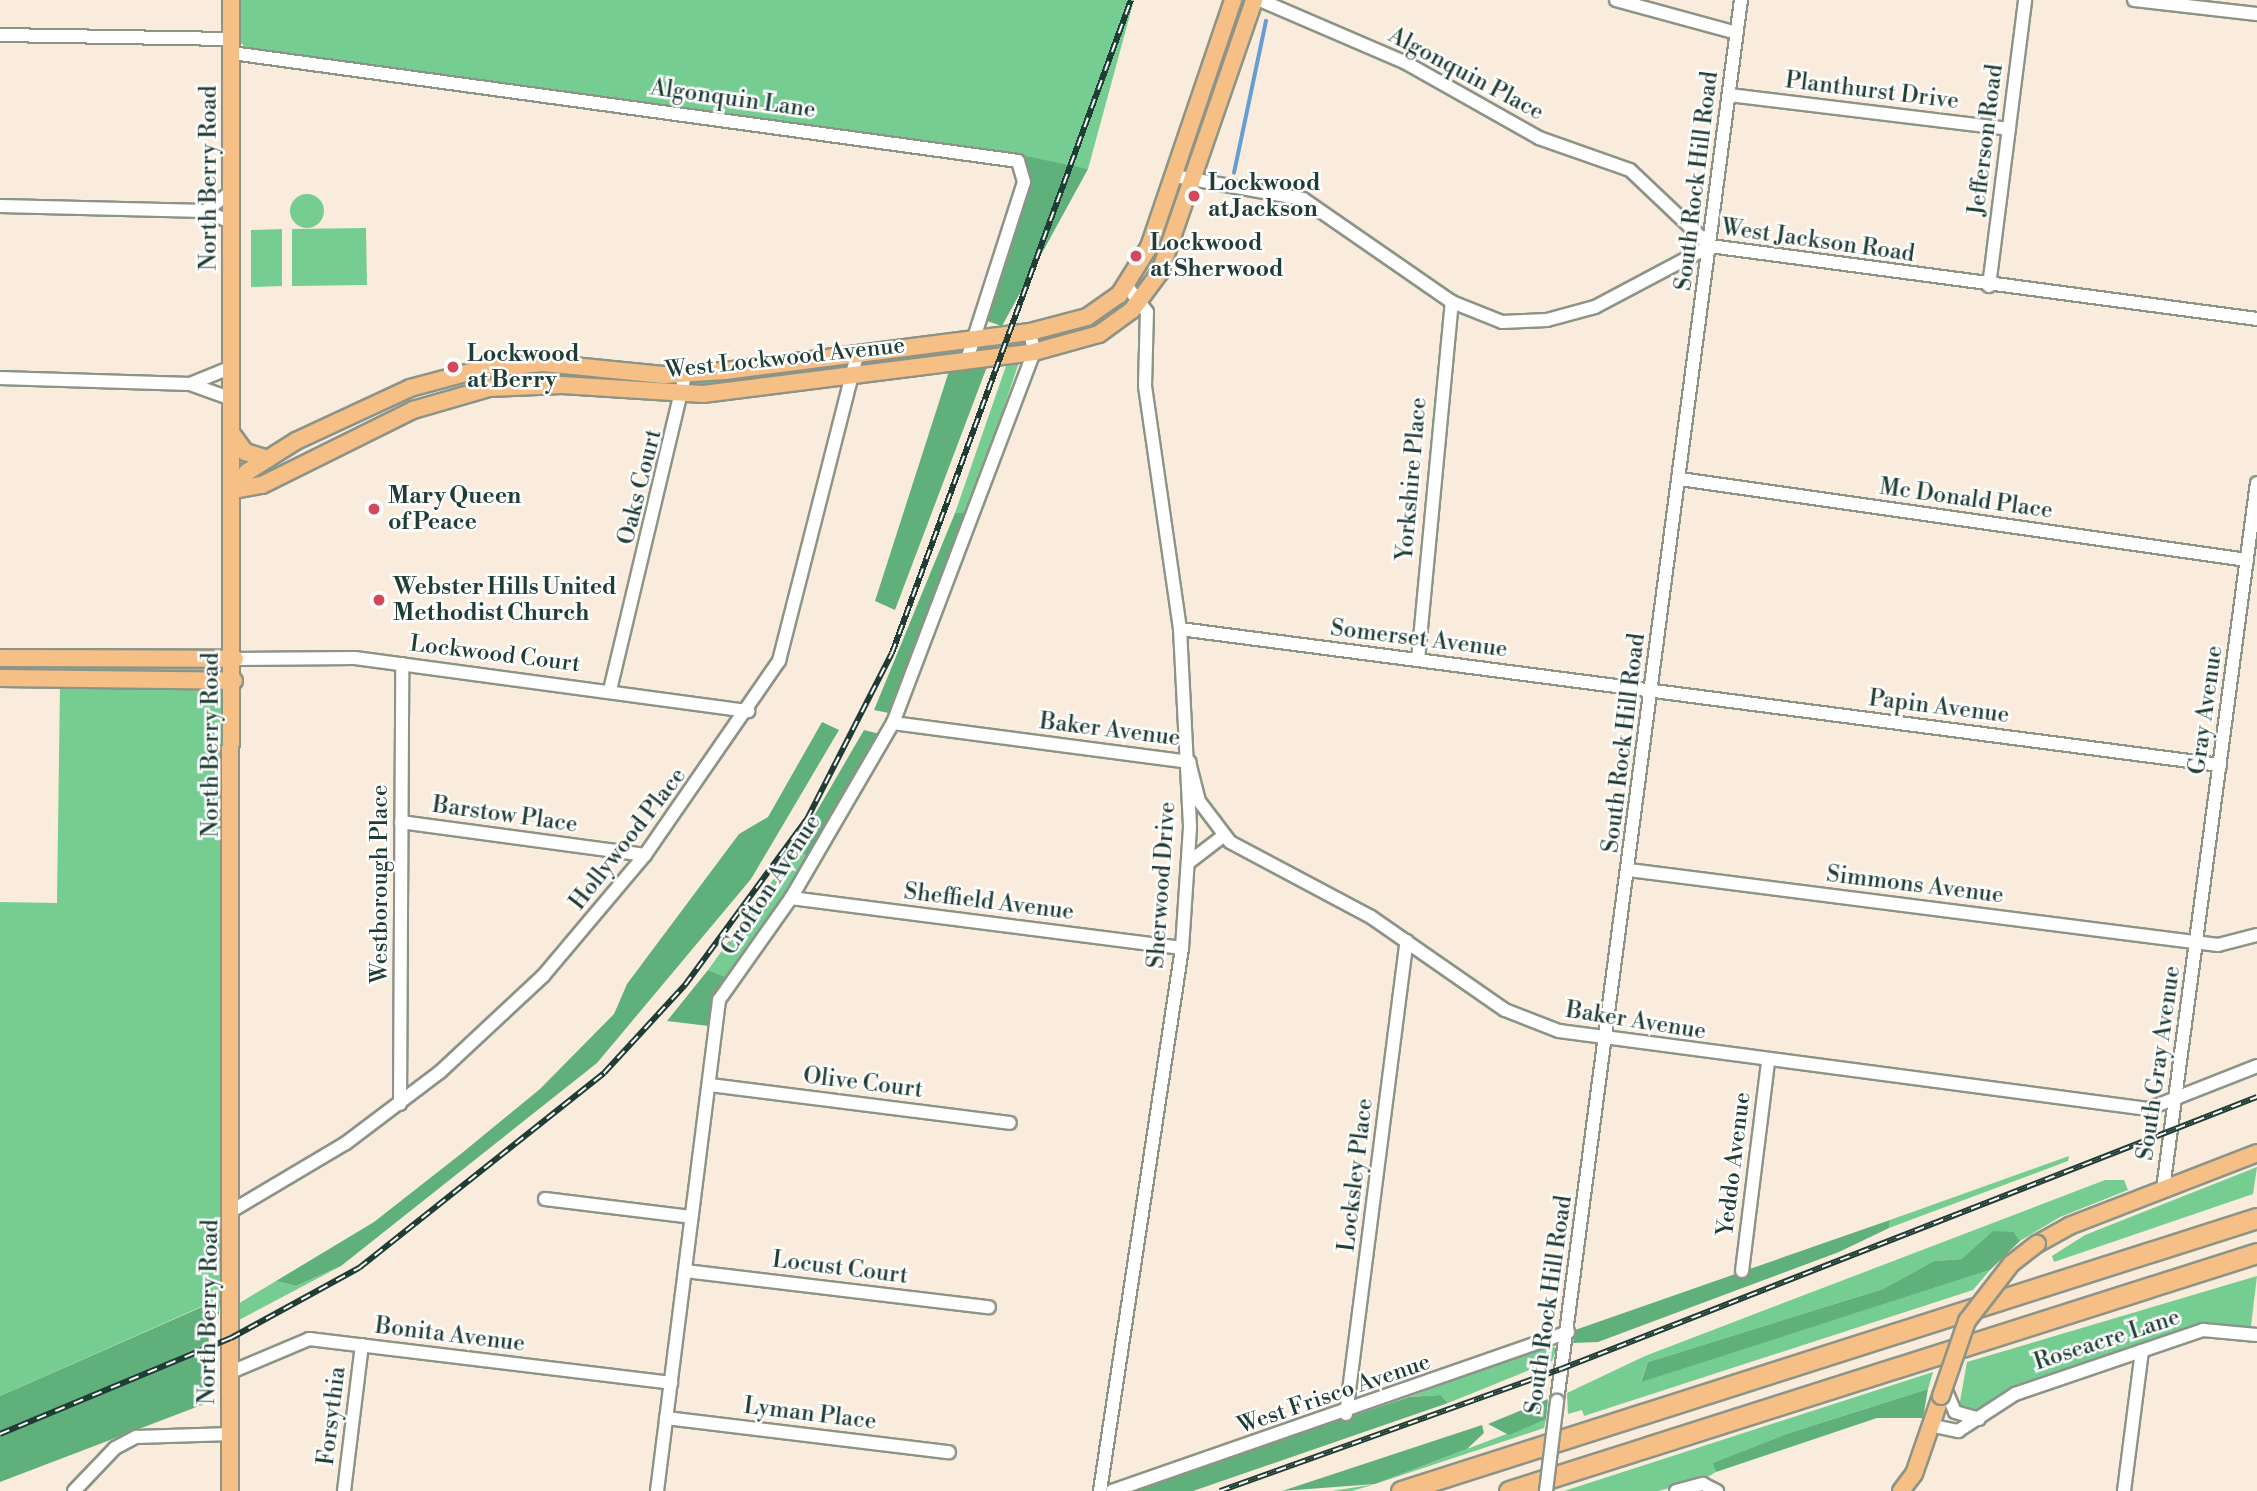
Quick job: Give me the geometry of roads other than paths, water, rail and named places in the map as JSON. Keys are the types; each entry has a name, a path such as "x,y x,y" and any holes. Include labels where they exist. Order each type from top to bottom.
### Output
{"highway":[{"path":"1401,1491 2257,1218"},
{"path":"1509,1491 2254,1254"}],"main road":[{"name":"North Berry Road","path":"230,1491 235,659 231,0"},
{"name":"West Lockwood Avenue","path":"233,490 268,459 343,419 438,379 543,363 685,374 1030,332 1087,317 1126,286 1149,247 1233,0"},
{"name":"West Lockwood Avenue","path":"233,490 262,485 350,438 444,399 532,384 685,395 1034,352 1099,334 1142,300 1169,252 1254,0"},
{"path":"438,379 444,399"},
{"path":"343,419 350,438"},
{"path":"232,434 245,452 268,459"},
{"path":"0,657 235,659"},
{"path":"55,659 55,679"},
{"path":"0,678 234,681"},
{"path":"1901,1491 1934,1426 1942,1391 1967,1321 2011,1264 2037,1244 2163,1189 2257,1153"}],"street":[{"name":"Algonquin Place","path":"1260,0 1406,63 1539,138 1630,170 1710,246"},
{"path":"1616,0 1737,33"},
{"name":"South Rock Hill Road","path":"1546,1491 1741,0"},
{"name":"Jefferson Road","path":"1989,286 2025,0"},
{"path":"2134,0 2257,14"},
{"path":"0,35 232,46"},
{"name":"Algonquin Lane","path":"232,46 1013,159 1021,164 1024,182 967,360"},
{"name":"Planthurst Drive","path":"1729,95 2009,129"},
{"name":"West Jackson Road","path":"1174,176 1303,199 1452,302 1502,322 1547,320 1607,301 1710,246 1989,286 2257,319"},
{"path":"205,211 231,192"},
{"path":"0,206 205,211 231,222"},
{"path":"1126,286 1142,300"},
{"name":"Sherwood Drive","path":"1100,1491 1182,948 1188,863 1189,762 1180,629 1145,386 1142,300"},
{"name":"Yorkshire Place","path":"1418,660 1452,302"},
{"path":"1030,332 1034,352"},
{"name":"Crofton Avenue","path":"657,1491 719,1000 791,898 893,723 1034,352"},
{"name":"Hollywood Place","path":"233,1210 400,1104 500,1020 645,855 748,711 786,645 858,354"},
{"path":"190,384 232,367"},
{"name":"Oaks Court","path":"610,690 685,395 685,374"},
{"path":"0,378 190,384 232,399"},
{"name":"Mc Donald Place","path":"1680,479 2247,560"},
{"name":"Gray Avenue","path":"2196,942 2257,483"},
{"name":"Somerset Avenue","path":"1180,629 1652,691"},
{"name":"Lockwood Court","path":"235,659 402,664 610,690 748,711"},
{"name":"Westborough Place","path":"400,1104 402,664"},
{"name":"Papin Avenue","path":"1652,691 2220,765"},
{"name":"Baker Avenue","path":"893,723 1189,762 1199,801 1223,836 1407,941 1505,1010 1606,1041 2148,1109 2257,1066"},
{"name":"Barstow Place","path":"401,822 645,855"},
{"path":"1188,863 1223,836"},
{"name":"Simmons Avenue","path":"1629,870 2218,945 2257,935"},
{"name":"Sheffield Avenue","path":"791,898 1182,948"},
{"name":"Locksley Place","path":"1346,1415 1407,941"},
{"name":"South Gray Avenue","path":"2163,1189 2196,942"},
{"name":"Yeddo Avenue","path":"1742,1271 1768,1063"},
{"name":"Olive Court","path":"710,1085 1010,1123"},
{"path":"545,1199 691,1217"},
{"name":"Locust Court","path":"685,1271 989,1307"},
{"name":"Roseacre Lane","path":"1934,1426 1958,1431 2015,1394 2203,1330 2257,1335"},
{"name":"West Frisco Avenue","path":"1112,1491 1346,1415 1567,1332"},
{"name":"Bonita Avenue","path":"230,1373 298,1341 362,1345 671,1383"},
{"name":"Forsythia","path":"344,1491 362,1345"},
{"path":"2124,1491 2142,1351"},
{"path":"1942,1391 1955,1412 1979,1419"},
{"name":"Lyman Place","path":"666,1418 948,1452"},
{"path":"74,1491 115,1448 136,1437 231,1434"},
{"path":"1676,1491 1715,1488"}],"waterway":[{"path":"1234,173 1266,21"}],"railway":[{"path":"0,1434 231,1338 359,1268 604,1073 685,985 807,819 892,653 1131,0"},
{"path":"1220,1491 1561,1369 2257,1097"}],"place":[{"name":"Lockwood at Jackson","path":"1194,196"},
{"name":"Lockwood at Sherwood","path":"1136,256"},
{"name":"Lockwood at Berry","path":"453,367"},
{"name":"Mary Queen of Peace","path":"374,509"},
{"name":"Webster Hills United Methodist Church","path":"379,600"}]}
